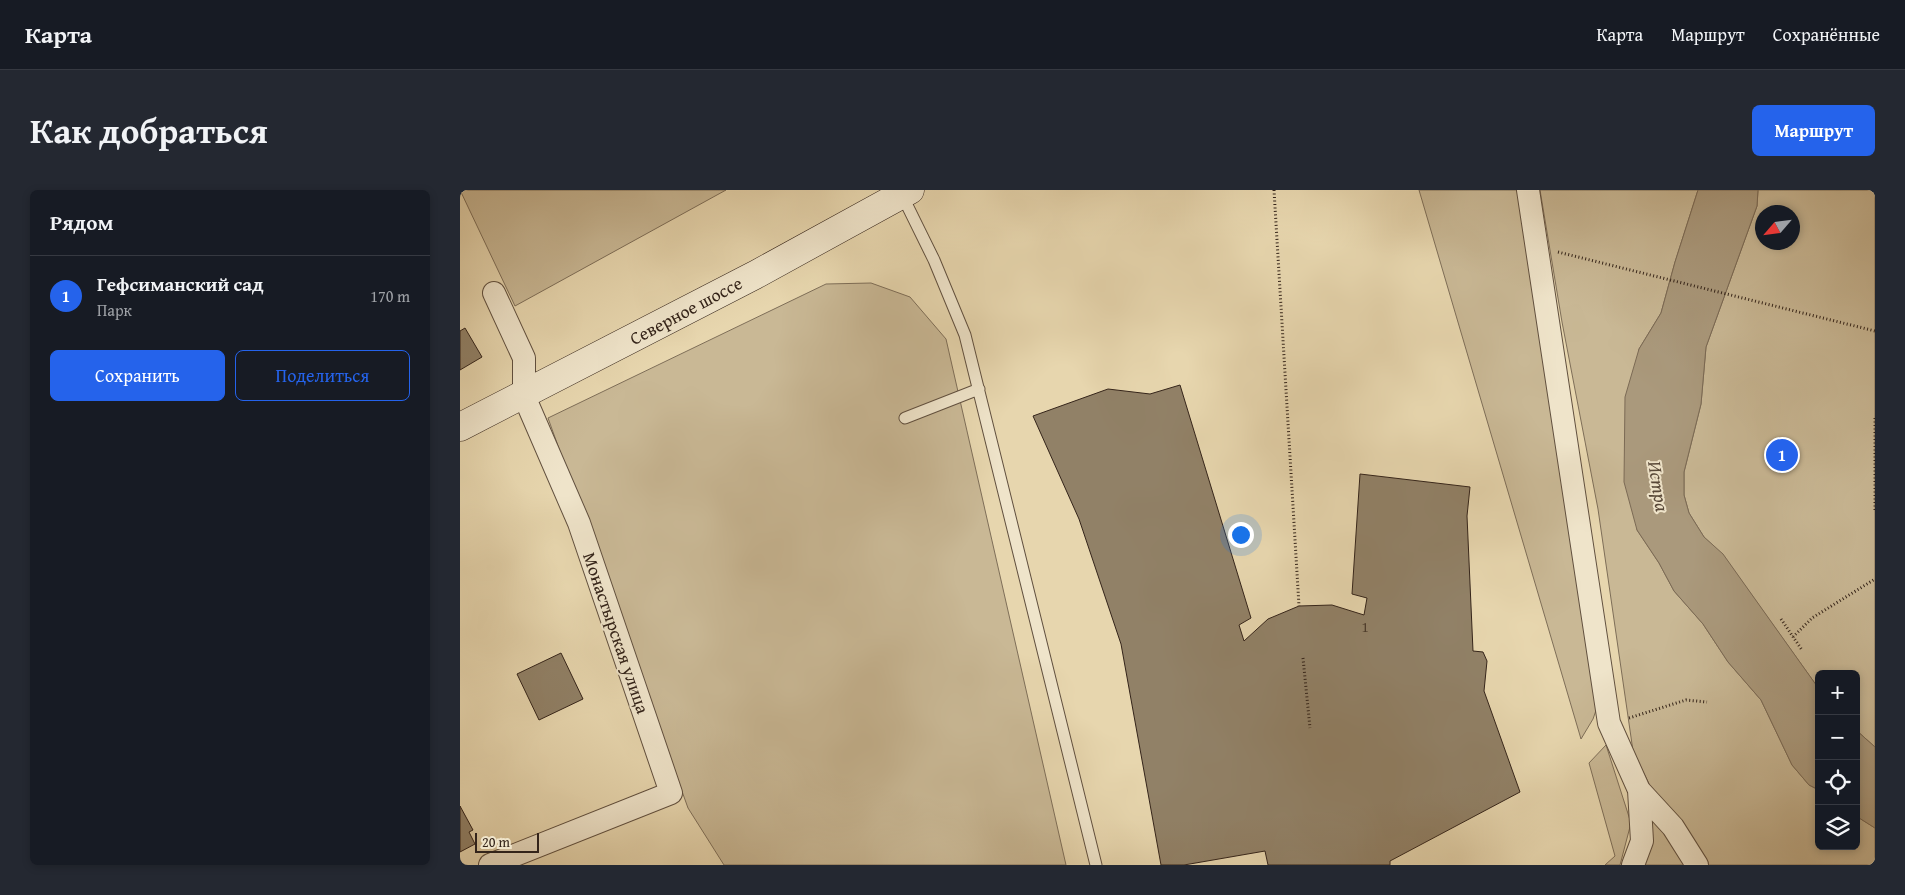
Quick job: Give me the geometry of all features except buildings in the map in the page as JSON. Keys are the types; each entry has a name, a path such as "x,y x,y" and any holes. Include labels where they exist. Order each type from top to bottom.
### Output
{"main road":[{"name":"Северное шоссе","path":"460,427 524,396 756,275 906,192"}],"street":[{"path":"1528,190 1609,723 1639,790 1673,827 1697,865"},
{"name":"Монастырская улица","path":"490,865 671,793 579,523 524,396 524,358 494,294"},
{"path":"1633,865 1642,841 1639,790"}],"lane":[{"path":"906,192 965,335 1096,865"},
{"path":"905,418 979,389"}],"path":[{"path":"1274,190 1299,606"},
{"path":"1537,246 1875,331"},
{"path":"1875,418 1875,510"},
{"path":"1793,637 1812,618 1875,579"},
{"path":"1781,619 1802,650"},
{"path":"1303,658 1310,728"},
{"path":"1609,723 1662,710 1686,700 1707,702"}],"shaded area":[{"path":"460,190 726,190 515,306"},
{"path":"1419,190 1518,190 1601,696 1593,719 1581,739"},
{"path":"1540,190 1698,190 1661,313 1639,349 1637,530 1659,563 1674,591 1703,624 1728,662 1761,700 1792,765 1809,785 1815,788 1815,850 1860,850 1860,819 1875,828 1875,865 1708,865 1653,792 1633,751 1598,509 1562,322"},
{"path":"1758,190 1875,190 1875,747 1860,734 1860,670 1815,670 1815,683 1723,555 1704,537 1689,513 1684,495 1684,472 1701,404 1706,347 1755,212 1755,250 1800,250 1800,205 1757,205"},
{"path":"871,283 910,297 946,339 1066,865 724,865 688,808 548,418 826,284"},
{"path":"1606,745 1631,823 1620,865 1605,865 1615,856 1589,763"},
{"path":"1649,806 1687,865 1643,865"}],"water":[{"name":"Истра","path":"1698,190 1758,190 1755,212 1706,347 1701,404 1684,472 1684,495 1689,513 1704,537 1723,554 1815,683 1815,788 1809,785 1792,765 1761,700 1728,662 1703,624 1674,591 1659,563 1637,530 1624,482 1625,397 1639,349 1661,313"},
{"path":"1860,734 1875,747 1875,828 1860,819"}],"place":[{"name":"Гефсиманский сад","path":"1782,455"}]}
